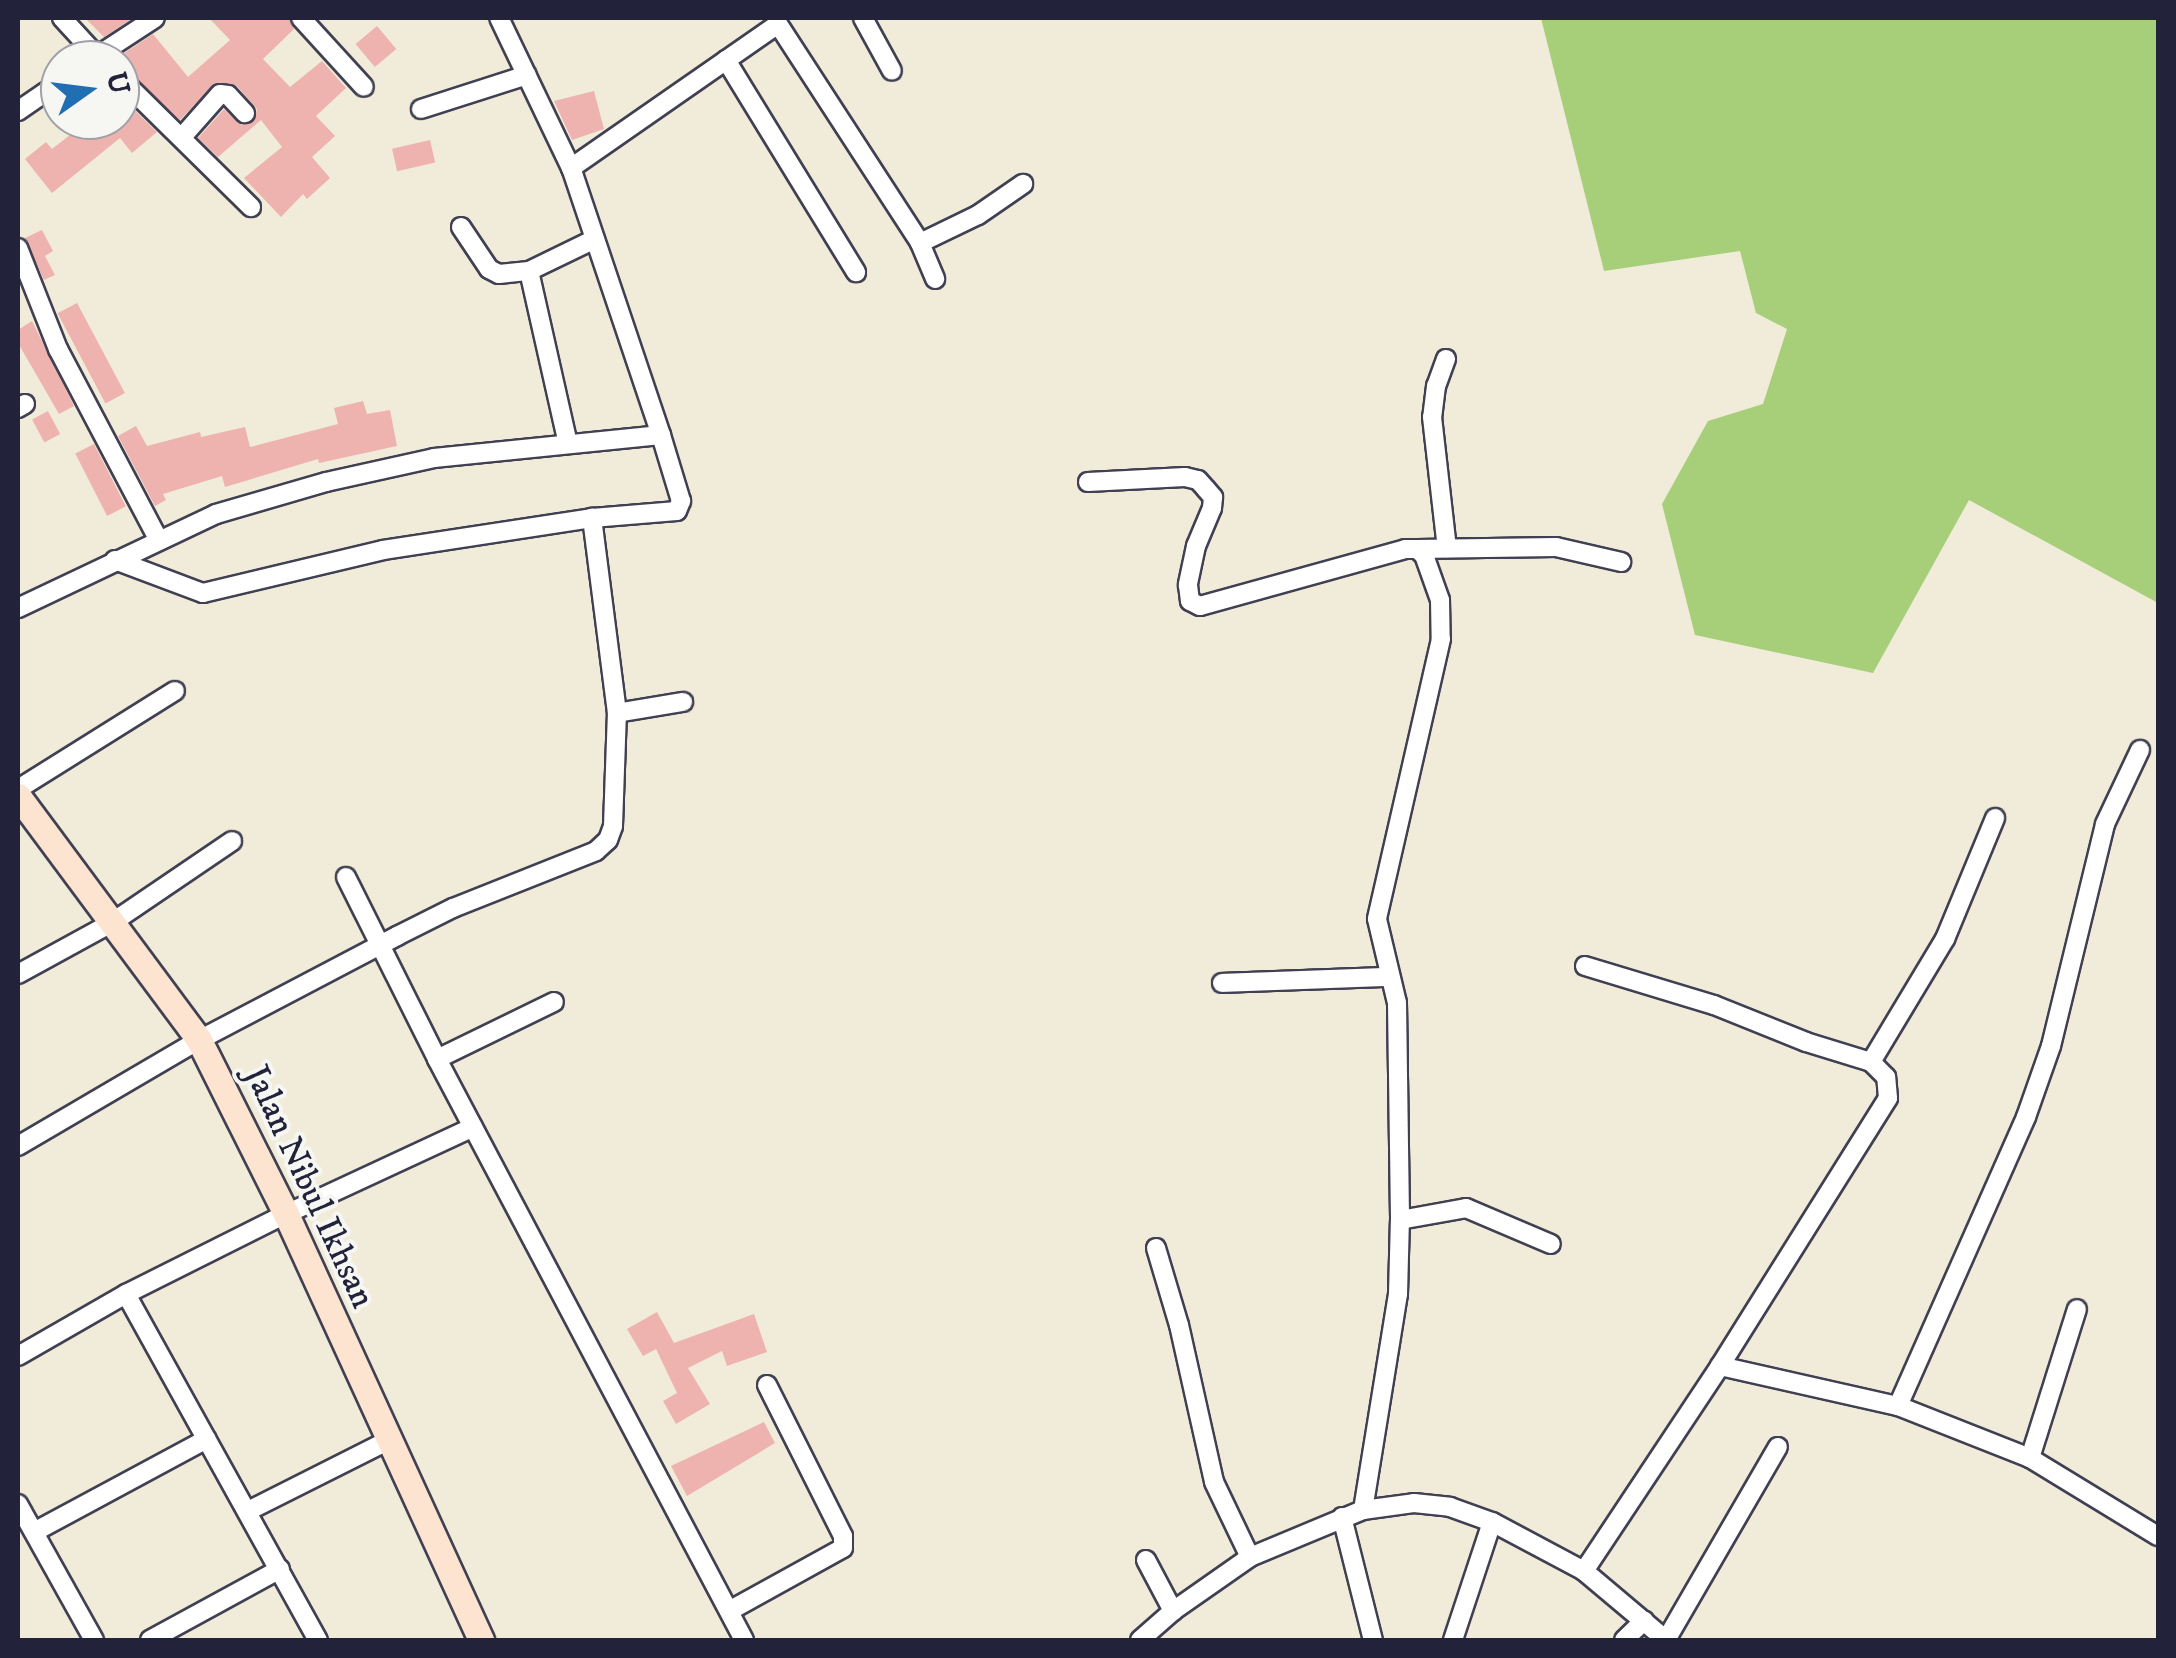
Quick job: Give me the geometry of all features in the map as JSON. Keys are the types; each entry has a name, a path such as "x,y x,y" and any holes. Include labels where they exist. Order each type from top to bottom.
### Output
{"street":[{"path":"62,18 80,40"},
{"path":"123,40 155,18"},
{"path":"301,18 364,87"},
{"path":"115,560 203,592 383,550 592,518 677,511 680,501 660,434 570,168 500,18"},
{"path":"863,18 892,71"},
{"path":"570,168 779,21 920,243 935,279"},
{"path":"726,60 856,272"},
{"path":"420,109 526,75"},
{"path":"182,137 220,94 228,95 245,112"},
{"path":"18,111 40,96"},
{"path":"140,97 251,207"},
{"path":"920,243 978,215 1023,184"},
{"path":"461,227 489,270 500,274 529,271 595,240"},
{"path":"18,248 58,349 158,539"},
{"path":"529,271 568,444"},
{"path":"1446,359 1436,386 1432,417 1448,548"},
{"path":"18,608 216,514 326,482 434,458 660,434"},
{"path":"1088,482 1185,477 1198,480 1213,498 1196,546 1188,586 1190,602 1200,606 1258,594 1340,564 1417,549 1556,548 1621,562"},
{"path":"18,1146 199,1040 453,908 596,851 608,840 613,826 617,713 592,518"},
{"path":"1363,1510 1398,1294 1400,1220 1398,1023 1377,919 1443,622 1432,570 1417,549"},
{"path":"18,792 175,692"},
{"path":"617,713 683,702"},
{"path":"1898,1406 2026,1117 2050,1046 2104,824 2140,750"},
{"name":"Jalan Nibul Ikhsan","path":"18,792 199,1040 286,1214 481,1640"},
{"path":"1871,1062 1944,939 1995,818"},
{"path":"18,974 113,922 232,841"},
{"path":"346,877 436,1059 744,1640"},
{"path":"1584,1571 1720,1366 1888,1098 1886,1078 1871,1062 1806,1042 1714,1004 1585,966"},
{"path":"1222,983 1389,977"},
{"path":"436,1059 554,1002"},
{"path":"18,1356 126,1294 472,1127"},
{"path":"1400,1220 1466,1208 1551,1244"},
{"path":"1156,1248 1179,1325 1214,1482 1250,1557"},
{"path":"126,1294 318,1640"},
{"path":"2030,1458 2077,1309"},
{"path":"1720,1366 1898,1406 2030,1458 2158,1536"},
{"path":"728,1611 844,1548 842,1536 767,1385"},
{"path":"34,1532 207,1439"},
{"path":"248,1511 387,1441"},
{"path":"1140,1640 1172,1610 1250,1557 1363,1510 1414,1503 1450,1507 1492,1522 1584,1571 1666,1640 1778,1447"},
{"path":"18,1504 94,1640"},
{"path":"1342,1517 1373,1640"},
{"path":"1453,1640 1492,1522"},
{"path":"1146,1560 1172,1610"},
{"path":"150,1640 280,1570"},
{"path":"1624,1640 1644,1621"}],"green space":[{"path":"1541,18 2158,18 2158,603 1969,500 1873,673 1695,635 1662,504 1708,421 1763,404 1787,329 1756,313 1740,251 1604,271"}],"building":[{"path":"85,18 133,18 104,37"},
{"path":"209,18 289,18 294,29 263,59 290,87 322,61 346,88 316,116 335,136 312,157 330,178 307,199 303,194 281,217 244,178 282,147 261,120 218,157 198,138 224,109 241,125 254,121 257,109 237,86 215,83 180,120 140,84 140,43 153,34 188,77 230,40"},
{"path":"377,26 396,49 375,67 356,44"},
{"path":"594,91 604,129 572,140 554,101"},
{"path":"140,115 157,132 132,153 122,140 140,140"},
{"path":"63,140 118,140 52,193 25,159 46,142 52,149"},
{"path":"430,140 435,162 397,171 392,149"},
{"path":"42,230 53,251 45,256 55,275 44,280 25,238"},
{"path":"77,303 125,393 105,403 58,313"},
{"path":"32,321 74,406 59,414 18,343 18,330"},
{"path":"363,401 367,414 390,410 397,446 319,463 318,459 225,487 222,476 163,494 166,500 155,506 118,436 136,426 147,446 200,432 201,437 245,427 250,447 338,424 334,408"},
{"path":"48,411 60,434 44,442 32,419"},
{"path":"94,444 126,506 107,516 75,454"},
{"path":"657,1312 674,1343 754,1314 767,1352 727,1366 722,1351 688,1368 710,1404 676,1424 663,1401 677,1393 656,1349 643,1356 627,1329"},
{"path":"764,1422 775,1443 687,1496 671,1466"}]}
